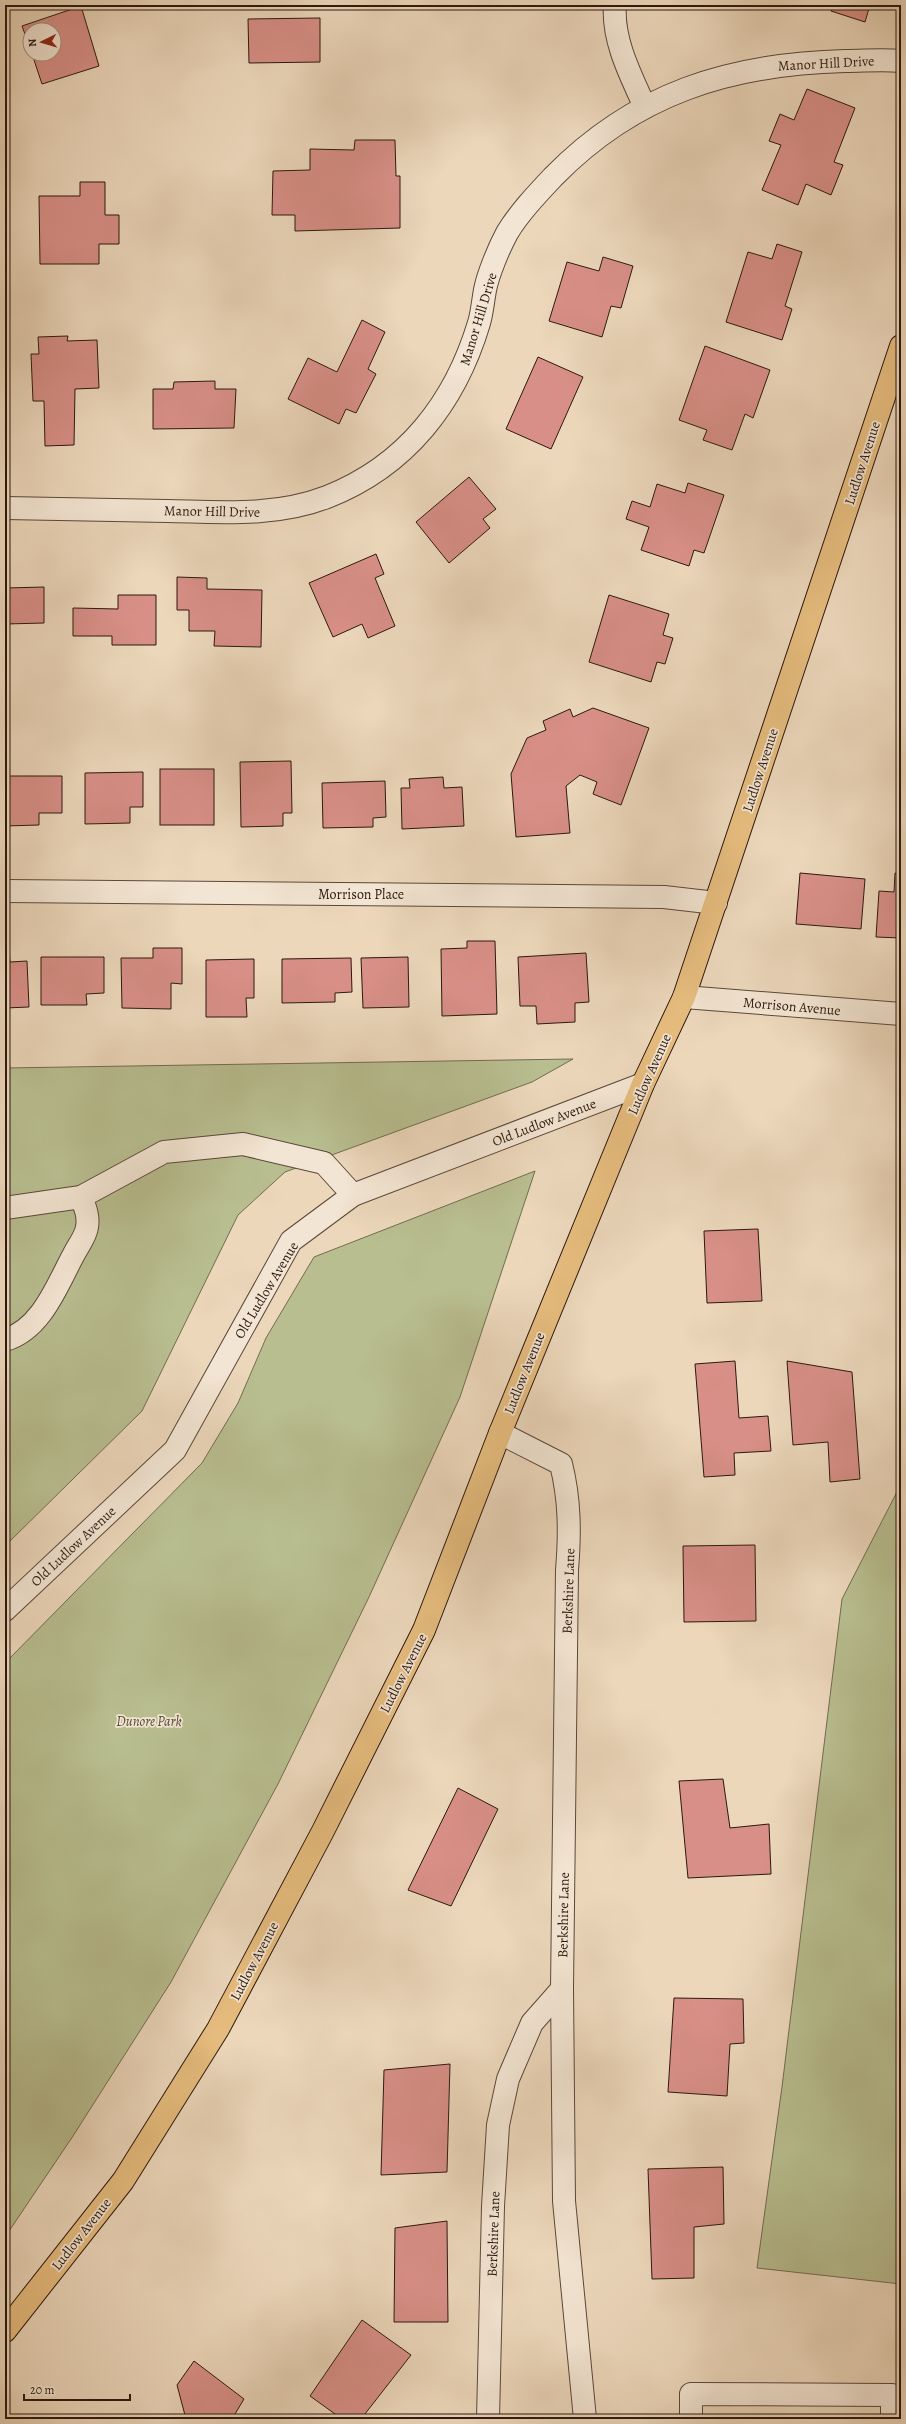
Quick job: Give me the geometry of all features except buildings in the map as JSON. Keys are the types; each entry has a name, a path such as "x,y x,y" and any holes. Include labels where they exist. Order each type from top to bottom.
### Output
{"main road":[{"name":"Ludlow Avenue","path":"5,2331 123,2180 218,2029 323,1831 424,1630 500,1433 643,1084 684,997 901,346"}],"street":[{"path":"615,5 617,35 626,63 646,107"},
{"name":"Manor Hill Drive","path":"5,508 264,512 327,497 370,475 409,445 441,408 465,366 480,320 485,288 508,233 538,193 572,158 612,127 646,107 700,82 749,69 798,62 901,61"},
{"name":"Morrison Place","path":"5,891 664,897 716,903"},
{"name":"Morrison Avenue","path":"684,997 901,1014"},
{"name":"Old Ludlow Avenue","path":"5,1610 175,1450 292,1241 353,1195 643,1084"},
{"path":"5,1208 81,1198 164,1152 243,1144 324,1163 353,1195"},
{"path":"5,1340 17,1336 36,1319 50,1299 87,1228 87,1211 81,1198"},
{"name":"Berkshire Lane","path":"488,2419 493,2206 498,2125 508,2079 532,2023 562,1989 567,1570 570,1533 568,1490 561,1464 500,1433"},
{"path":"562,1989 564,2201 585,2419"},
{"path":"691,2419 691,2394 721,2394 892,2395 892,2419"}],"green space":[{"path":"573,1059 532,1082 285,1172 238,1215 142,1411 5,1546 5,1068"},
{"name":"Dunore Park","path":"535,1171 460,1397 369,1597 278,1784 171,1982 73,2136 5,2237 5,1663 202,1463 238,1403 266,1338 314,1257"},
{"path":"901,1484 901,2284 757,2268 782,2087 842,1599"}]}
